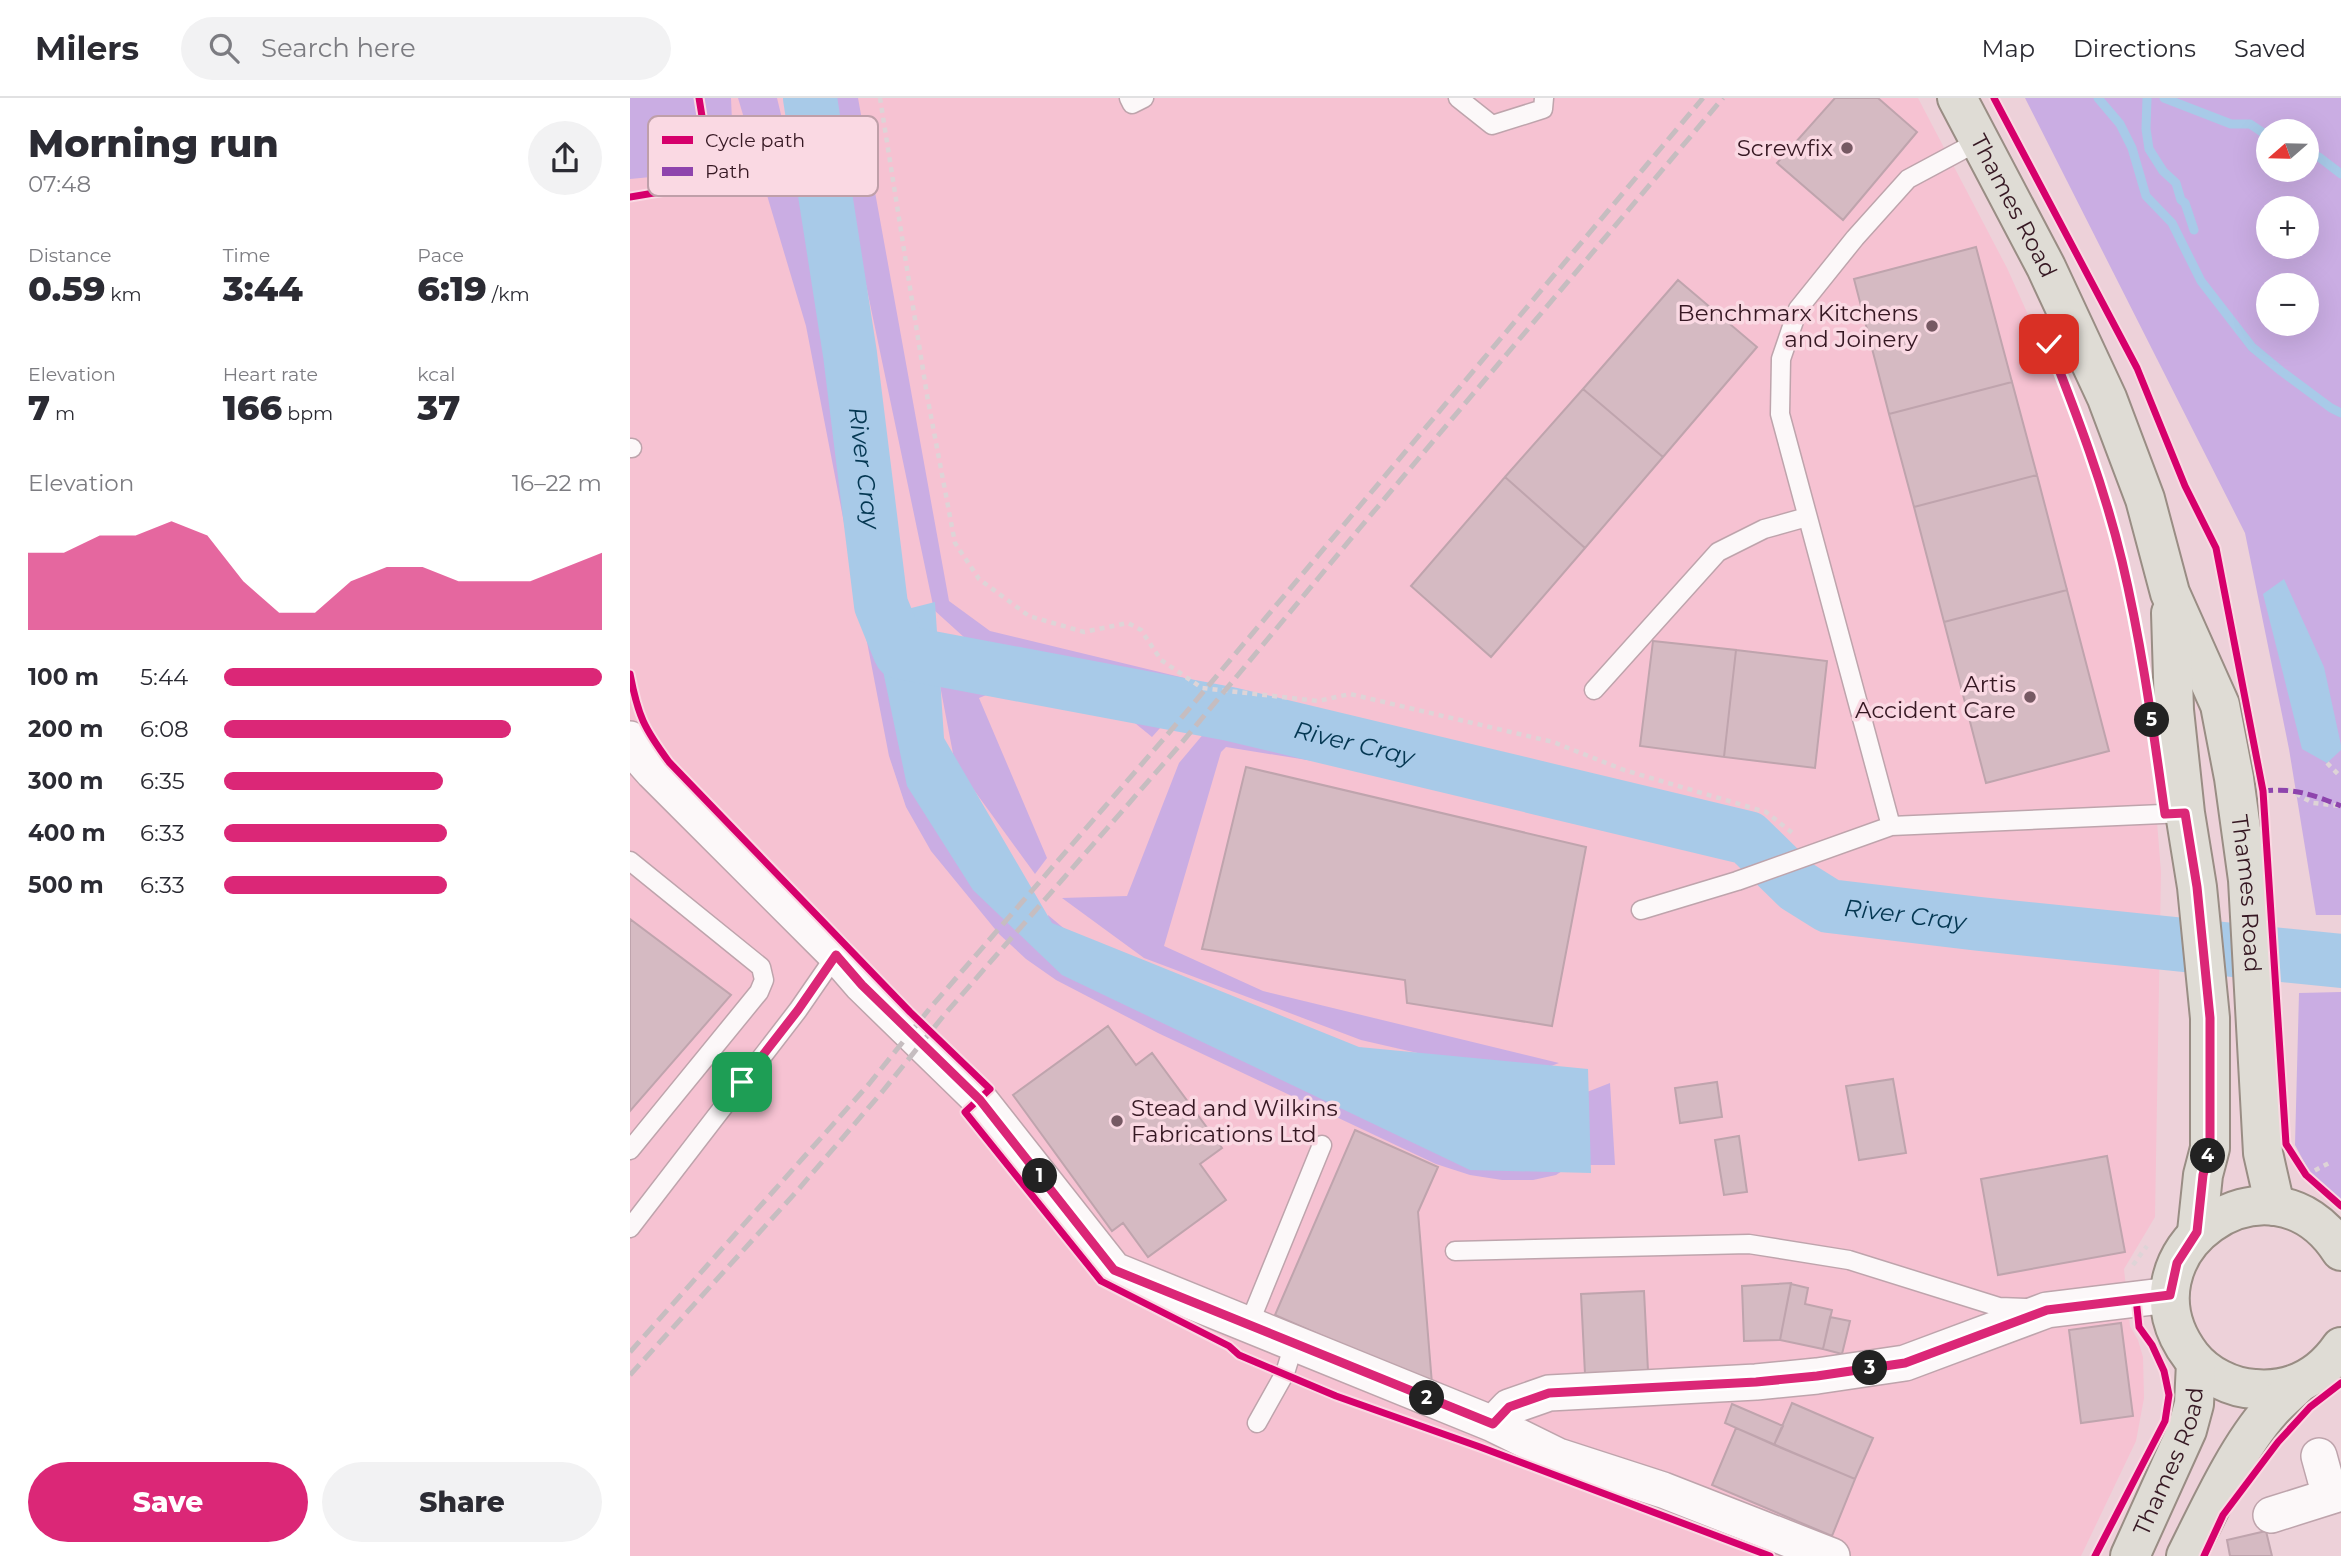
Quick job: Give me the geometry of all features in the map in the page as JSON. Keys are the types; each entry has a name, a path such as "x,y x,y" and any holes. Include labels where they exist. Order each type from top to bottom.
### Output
{"main road":[{"name":"Thames Road","path":"1957,98 2046,267 2107,398 2145,499 2171,593 2220,705 2234,778 2248,880 2263,1153 2275,1206"},
{"name":"Thames Road","path":"2171,593 2174,710 2185,813 2197,887 2210,1018 2210,1149 2203,1175 2197,1232"},
{"path":"2341,1251 2320,1226 2303,1214 2275,1206 2245,1207 2226,1213 2197,1232 2177,1263 2170,1295 2172,1317 2178,1334 2196,1363 2227,1383 2245,1389 2270,1390 2299,1383 2314,1375 2341,1347"},
{"name":"Thames Road","path":"2130,1556 2187,1430 2194,1404 2196,1363"},
{"path":"2186,1556 2216,1495 2247,1444 2270,1410 2299,1383"}],"street":[{"path":"630,739 653,772 836,955 862,985 980,1100 1114,1270 1493,1424 1558,1456 1663,1490 1832,1556"},
{"path":"1493,1424 1509,1407 1549,1393 1756,1382 1905,1363 2047,1310 2170,1295"},
{"path":"2271,1515 2335,1495 2319,1456"}],"lane":[{"path":"1129,98 1132,104 1144,98"},
{"path":"1458,98 1492,125 1543,109 1544,98"},
{"path":"1891,826 1780,414 1781,359 1798,309 1854,238 1908,179 1979,141"},
{"path":"1594,690 1718,552 1764,529 1807,517"},
{"path":"1641,911 1891,826 2185,813"},
{"path":"630,862 761,967 764,980 759,992 630,1150"},
{"path":"630,1228 798,1010 836,955"},
{"path":"1249,1324 1322,1145"},
{"path":"1455,1251 1749,1244 1849,1259 1999,1307 2047,1310"},
{"path":"1257,1423 1285,1373 1294,1345"}],"path":[{"path":"880,98 955,543 979,579 1029,616 1084,632 1128,623 1141,630 1161,660 1202,688 1318,701 1350,694 1553,742 1624,770 1766,812 1805,843 1812,852"},
{"path":"2103,490 2122,560 2136,628"},
{"path":"2327,763 2341,778"},
{"path":"2287,789 2313,803 2341,806"},
{"path":"2306,1175 2331,1162"},
{"path":"2299,1165 2316,1184"}],"shaded area":[{"path":"630,98 731,98 732,116 648,116 648,177 630,179"},
{"path":"726,98 1918,98 2007,268 2066,399 2092,473 2117,563 2151,746 2161,872 2155,1217 2124,1269 2130,1326 2143,1357 2144,1398 2136,1441 2081,1556 630,1556 630,164 648,152 648,196 878,196 878,116 700,116"},
{"path":"738,98 777,98 781,116 743,116"},
{"path":"827,98 858,98 861,116 831,116"},
{"path":"2025,98 2341,98 2341,915 2316,915 2289,749 2245,533"},
{"path":"767,196 801,196 813,246 899,718 1051,952 1048,915 1105,963 1490,1130 1610,1083 1615,1165 1571,1165 1556,1175 1533,1180 1502,1180 1470,1175 1436,1164 1158,1033 1056,980 1026,959 999,934 931,851 906,807 889,756 806,326"},
{"path":"847,196 876,196 949,601 990,631 1201,682 966,639 934,610"},
{"path":"934,654 1178,708 1152,737 1108,701 1018,682 979,698 1047,858 1035,874 955,764"},
{"path":"1216,719 1519,794 1226,747 1221,752 1164,946 1263,991 1559,1063 1522,1077 1361,1040 1144,958 1062,898 1127,896 1179,763"},
{"path":"2341,992 2341,1201 2310,1173 2295,1145 2299,993"}],"water":[{"path":"2284,579 2324,667 2341,745 2341,750 2327,763 2302,749 2263,594"},
{"path":"935,602 944,738 1052,923 1359,1047 1588,1069 1591,1173 1470,1170 1062,975 973,890 907,786 872,618"}],"building":[{"name":"Screwfix","path":"1835,98 1878,98 1917,132 1843,220 1777,163"},
{"name":"Benchmarx Kitchens and Joinery","path":"1976,247 2012,382 1889,414 1854,279"},
{"path":"1678,280 1757,347 1663,457 1583,389"},
{"path":"2012,382 2037,475 1914,507 1889,414"},
{"path":"1583,389 1663,457 1585,548 1505,477"},
{"path":"2037,475 2067,590 1944,622 1914,507"},
{"path":"1505,477 1585,548 1491,657 1411,586"},
{"name":"Artis Accident Care","path":"2067,590 2109,751 1986,783 1944,622"},
{"path":"1653,641 1736,650 1724,757 1640,746"},
{"path":"1736,650 1827,661 1815,768 1724,757"},
{"path":"1246,767 1586,847 1552,1026 1407,1003 1405,980 1202,949"},
{"path":"630,919 731,995 630,1111"},
{"name":"Stead and Wilkins Fabrications Ltd","path":"1108,1026 1136,1065 1152,1053 1222,1148 1200,1164 1226,1200 1148,1257 1123,1223 1112,1231 1013,1095"},
{"path":"1893,1079 1906,1153 1859,1160 1846,1086"},
{"path":"1717,1082 1722,1117 1680,1123 1675,1088"},
{"path":"1355,1130 1438,1167 1418,1212 1432,1384 1275,1315"},
{"path":"1739,1136 1747,1192 1724,1195 1715,1140"},
{"path":"2107,1156 2125,1252 1998,1275 1981,1179"},
{"path":"1791,1283 1780,1340 1744,1341 1742,1286"},
{"path":"1791,1284 1808,1288 1805,1304 1832,1310 1823,1349 1780,1340"},
{"path":"1644,1291 1648,1371 1585,1374 1581,1294"},
{"path":"1830,1317 1850,1321 1842,1354 1823,1349"},
{"path":"2121,1323 2133,1416 2081,1423 2069,1330"},
{"path":"1792,1403 1873,1438 1855,1479 1774,1445"},
{"path":"1732,1404 1783,1426 1774,1445 1725,1423"},
{"path":"1736,1428 1855,1479 1832,1536 1712,1485"},
{"path":"2266,1531 2272,1556 2230,1556 2227,1540"}],"waterway":[{"name":"River Cray","path":"810,98 813,116"},
{"path":"2098,98 2120,124 2132,148 2146,196 2172,223 2201,281 2252,347 2341,413"},
{"path":"2147,98 2146,129 2149,149 2163,171 2176,183 2194,230"},
{"path":"2164,98 2231,124 2250,124 2256,128"},
{"path":"2319,157 2341,174"},
{"name":"River Cray","path":"825,196 850,354 881,605 900,652 1230,714 1748,838 1797,886 1829,906 2341,961"}],"railway":[{"path":"630,1352 869,1084 931,1007 1167,735 1703,98"},
{"path":"630,1375 797,1191 945,1014 1179,746 1723,98"}],"marked path":[{"path":"2263,791 2303,793 2341,806"}],"cycle path":[{"path":"699,98 702,116"},
{"path":"1994,98 2137,368 2185,486 2216,548 2263,791 2286,1144 2306,1175 2341,1206"},
{"path":"630,197 648,194"},
{"path":"630,674 643,721 669,762 910,1012 990,1089 965,1112 1101,1281 1229,1346 1239,1355 1336,1396 1770,1556"},
{"path":"2095,1556 2165,1421 2169,1395 2164,1371 2152,1345 2139,1327 2136,1298"},
{"path":"2204,1556 2223,1515 2278,1442 2310,1407 2341,1383"}],"place":[{"name":"Screwfix","path":"1847,148"},
{"name":"Benchmarx Kitchens and Joinery","path":"1932,326"},
{"name":"Artis Accident Care","path":"2030,697"},
{"name":"Stead and Wilkins Fabrications Ltd","path":"1117,1121"}],"route":[{"path":"742,1082 798,1010 836,955 862,985 980,1100 1114,1270 1493,1424 1509,1407 1549,1393 1756,1382 1905,1363 2047,1310 2170,1295 2177,1263 2197,1232 2203,1175 2210,1149 2210,1018 2194,861 2185,813 2165,814 2142,655 2122,560 2103,490 2078,415 2049,344"}]}
